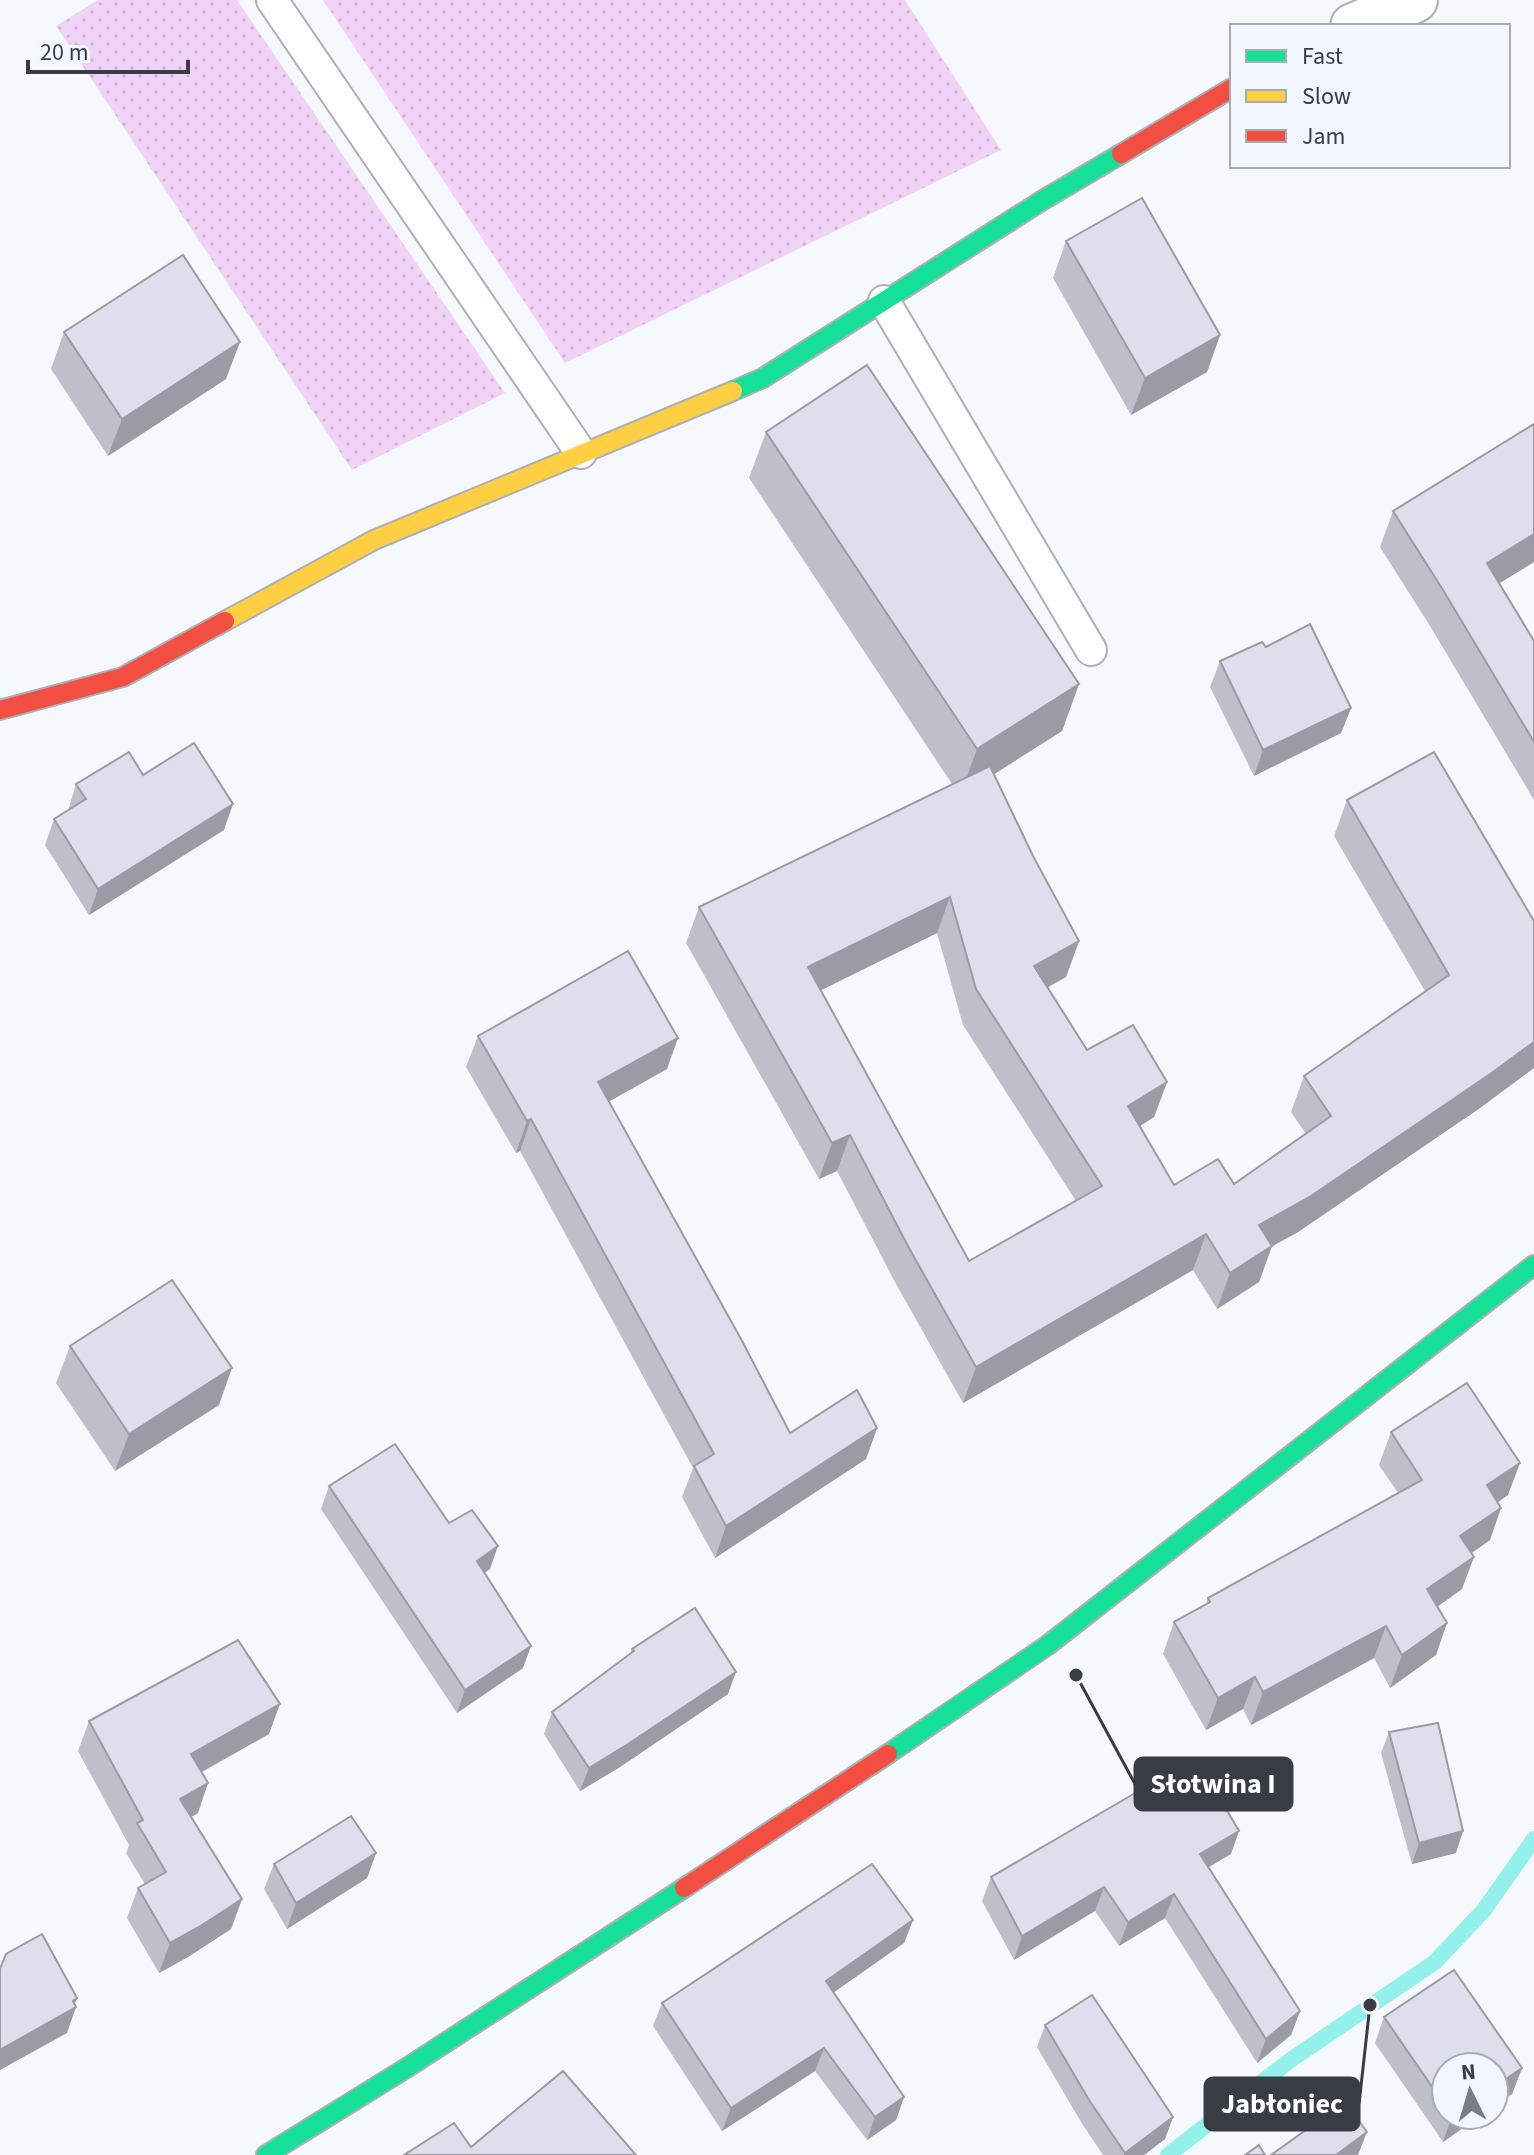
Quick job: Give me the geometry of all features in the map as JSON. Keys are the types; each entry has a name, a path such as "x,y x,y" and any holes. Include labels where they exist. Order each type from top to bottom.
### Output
{"main road":[{"path":"0,710 123,677 374,540 763,378 1043,200 1230,89"},
{"path":"266,2155 408,2067 794,1817 1048,1645 1534,1265"}],"street":[{"path":"1358,24 1415,0"}],"lane":[{"path":"272,0 581,453"},
{"path":"884,301 1091,650"}],"shaded area":[{"path":"98,0 237,0 505,393 352,470 56,26"},
{"path":"323,0 905,0 1001,150 565,363"}],"building":[{"path":"1142,198 1220,335 1145,378 1066,241"},
{"path":"183,255 240,342 122,419 64,332"},
{"path":"867,365 1079,684 977,749 766,432"},
{"path":"1534,424 1534,534 1487,563 1534,641 1534,742 1393,511"},
{"path":"1310,624 1351,708 1263,750 1220,661 1262,642 1266,647"},
{"path":"194,743 233,804 98,889 54,819 86,799 76,784 129,752 143,775"},
{"path":"1434,752 1534,921 1534,1042 1311,1196 1259,1225 1272,1246 1230,1273 1206,1234 976,1367 850,1135 832,1143 699,907 990,766 1033,856 1079,941 1034,966 1087,1050 1133,1025 1167,1082 1128,1106 1174,1185 1218,1159 1234,1184 1331,1116 1304,1076 1449,975 1347,800","holes":["950,897 976,989 1102,1186 969,1261 808,967"]},
{"path":"628,951 678,1038 598,1082 790,1433 857,1390 877,1428 726,1526 694,1466 714,1454 531,1119 527,1121 478,1036"},
{"path":"172,1280 232,1368 129,1434 70,1346"},
{"path":"1467,1383 1520,1463 1487,1485 1501,1508 1460,1536 1474,1557 1427,1589 1447,1623 1402,1655 1386,1626 1263,1692 1255,1677 1218,1698 1174,1622 1210,1602 1208,1598 1422,1480 1391,1432"},
{"path":"395,1444 449,1523 472,1510 498,1546 477,1561 531,1646 465,1690 329,1486"},
{"path":"695,1608 736,1672 589,1768 552,1712 634,1651 632,1649"},
{"path":"238,1640 280,1704 191,1754 208,1783 180,1799 242,1899 170,1943 138,1888 166,1872 137,1823 143,1820 89,1721"},
{"path":"1438,1723 1463,1831 1419,1843 1389,1732"},
{"path":"1201,1766 1239,1831 1200,1854 1300,2011 1266,2039 1174,1894 1128,1922 1104,1887 1022,1936 991,1877 1137,1792 1142,1800"},
{"path":"351,1816 376,1853 296,1903 274,1864"},
{"path":"872,1864 913,1920 826,1981 904,2097 875,2117 824,2048 731,2108 662,2003"},
{"path":"42,1934 77,1998 73,2001 76,2007 0,2050 0,1969 6,1954"},
{"path":"1454,1970 1522,2068 1510,2076 1510,2051 1430,2051 1430,2084 1384,2017"},
{"path":"1092,1995 1173,2117 1125,2153 1089,2100 1045,2025"},
{"path":"563,2071 636,2155 404,2155 454,2123 471,2147"},
{"path":"1345,2102 1367,2132 1336,2155 1271,2155"},
{"path":"1259,2145 1265,2155 1245,2155"}],"waterway":[{"path":"1168,2155 1292,2059 1435,1962 1484,1910 1534,1839"}],"traffic: fast":[{"path":"733,391 763,378 1121,154"},
{"path":"888,1754 1048,1645 1534,1265"},
{"path":"266,2155 684,1888"}],"traffic: slow":[{"path":"225,621 374,540 733,391"}],"traffic: jam":[{"path":"1121,154 1230,89"},
{"path":"0,710 123,677 225,621"},
{"path":"684,1888 888,1754"}],"place":[{"name":"Słotwina I","path":"1076,1675"},
{"name":"Jabłoniec","path":"1370,2005"}]}
